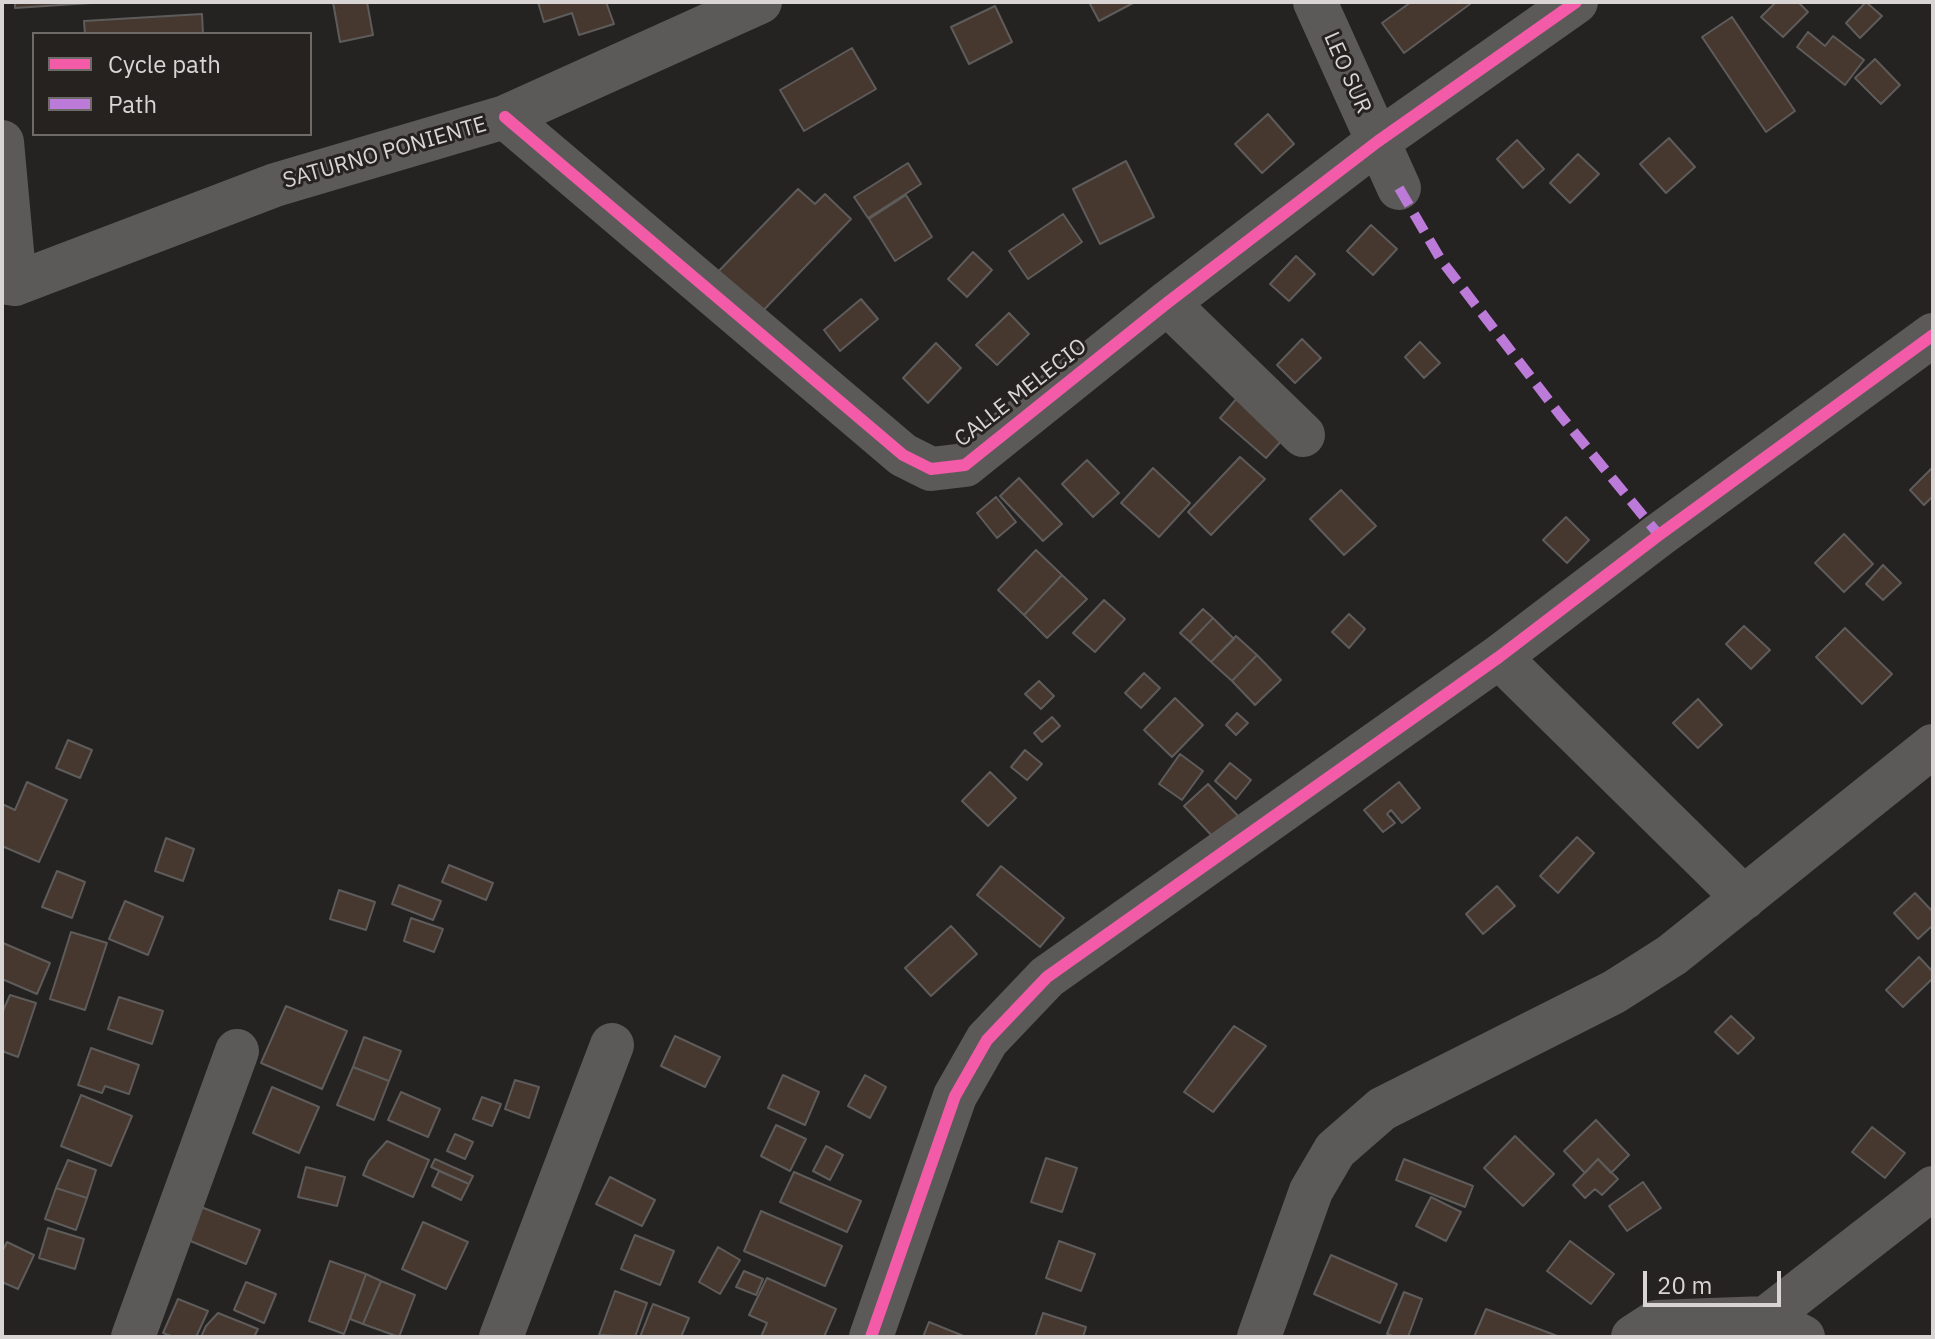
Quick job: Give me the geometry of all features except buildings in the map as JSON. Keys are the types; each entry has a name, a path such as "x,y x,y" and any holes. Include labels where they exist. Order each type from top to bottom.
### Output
{"street":[{"name":"LEO SUR","path":"1315,2 1399,188"},
{"name":"CALLE MELECIO","path":"505,117 903,455 931,469 965,465 1167,303 1377,142 1576,2"},
{"name":"SATURNO PONIENTE","path":"8,283 275,185 505,117 746,5"},
{"path":"2,142 8,283"},
{"path":"1167,303 1303,435"},
{"path":"871,1337 955,1096 987,1040 1047,977 1499,657 1659,535 1933,335"},
{"path":"1499,657 1744,898"},
{"path":"1259,1337 1311,1191 1335,1150 1382,1109 1643,975 1933,746"},
{"path":"501,1337 612,1045"},
{"path":"133,1337 237,1051"},
{"path":"1633,1337 1656,1322 1785,1328 1933,1188"}],"marked path":[{"path":"1399,188 1441,260 1560,415 1659,535"}],"cycle path":[{"path":"505,117 903,455 931,469 965,465 1167,303 1377,142 1576,2"},
{"path":"871,1337 955,1096 987,1040 1047,977 1499,657 1659,535 1933,335"}]}
